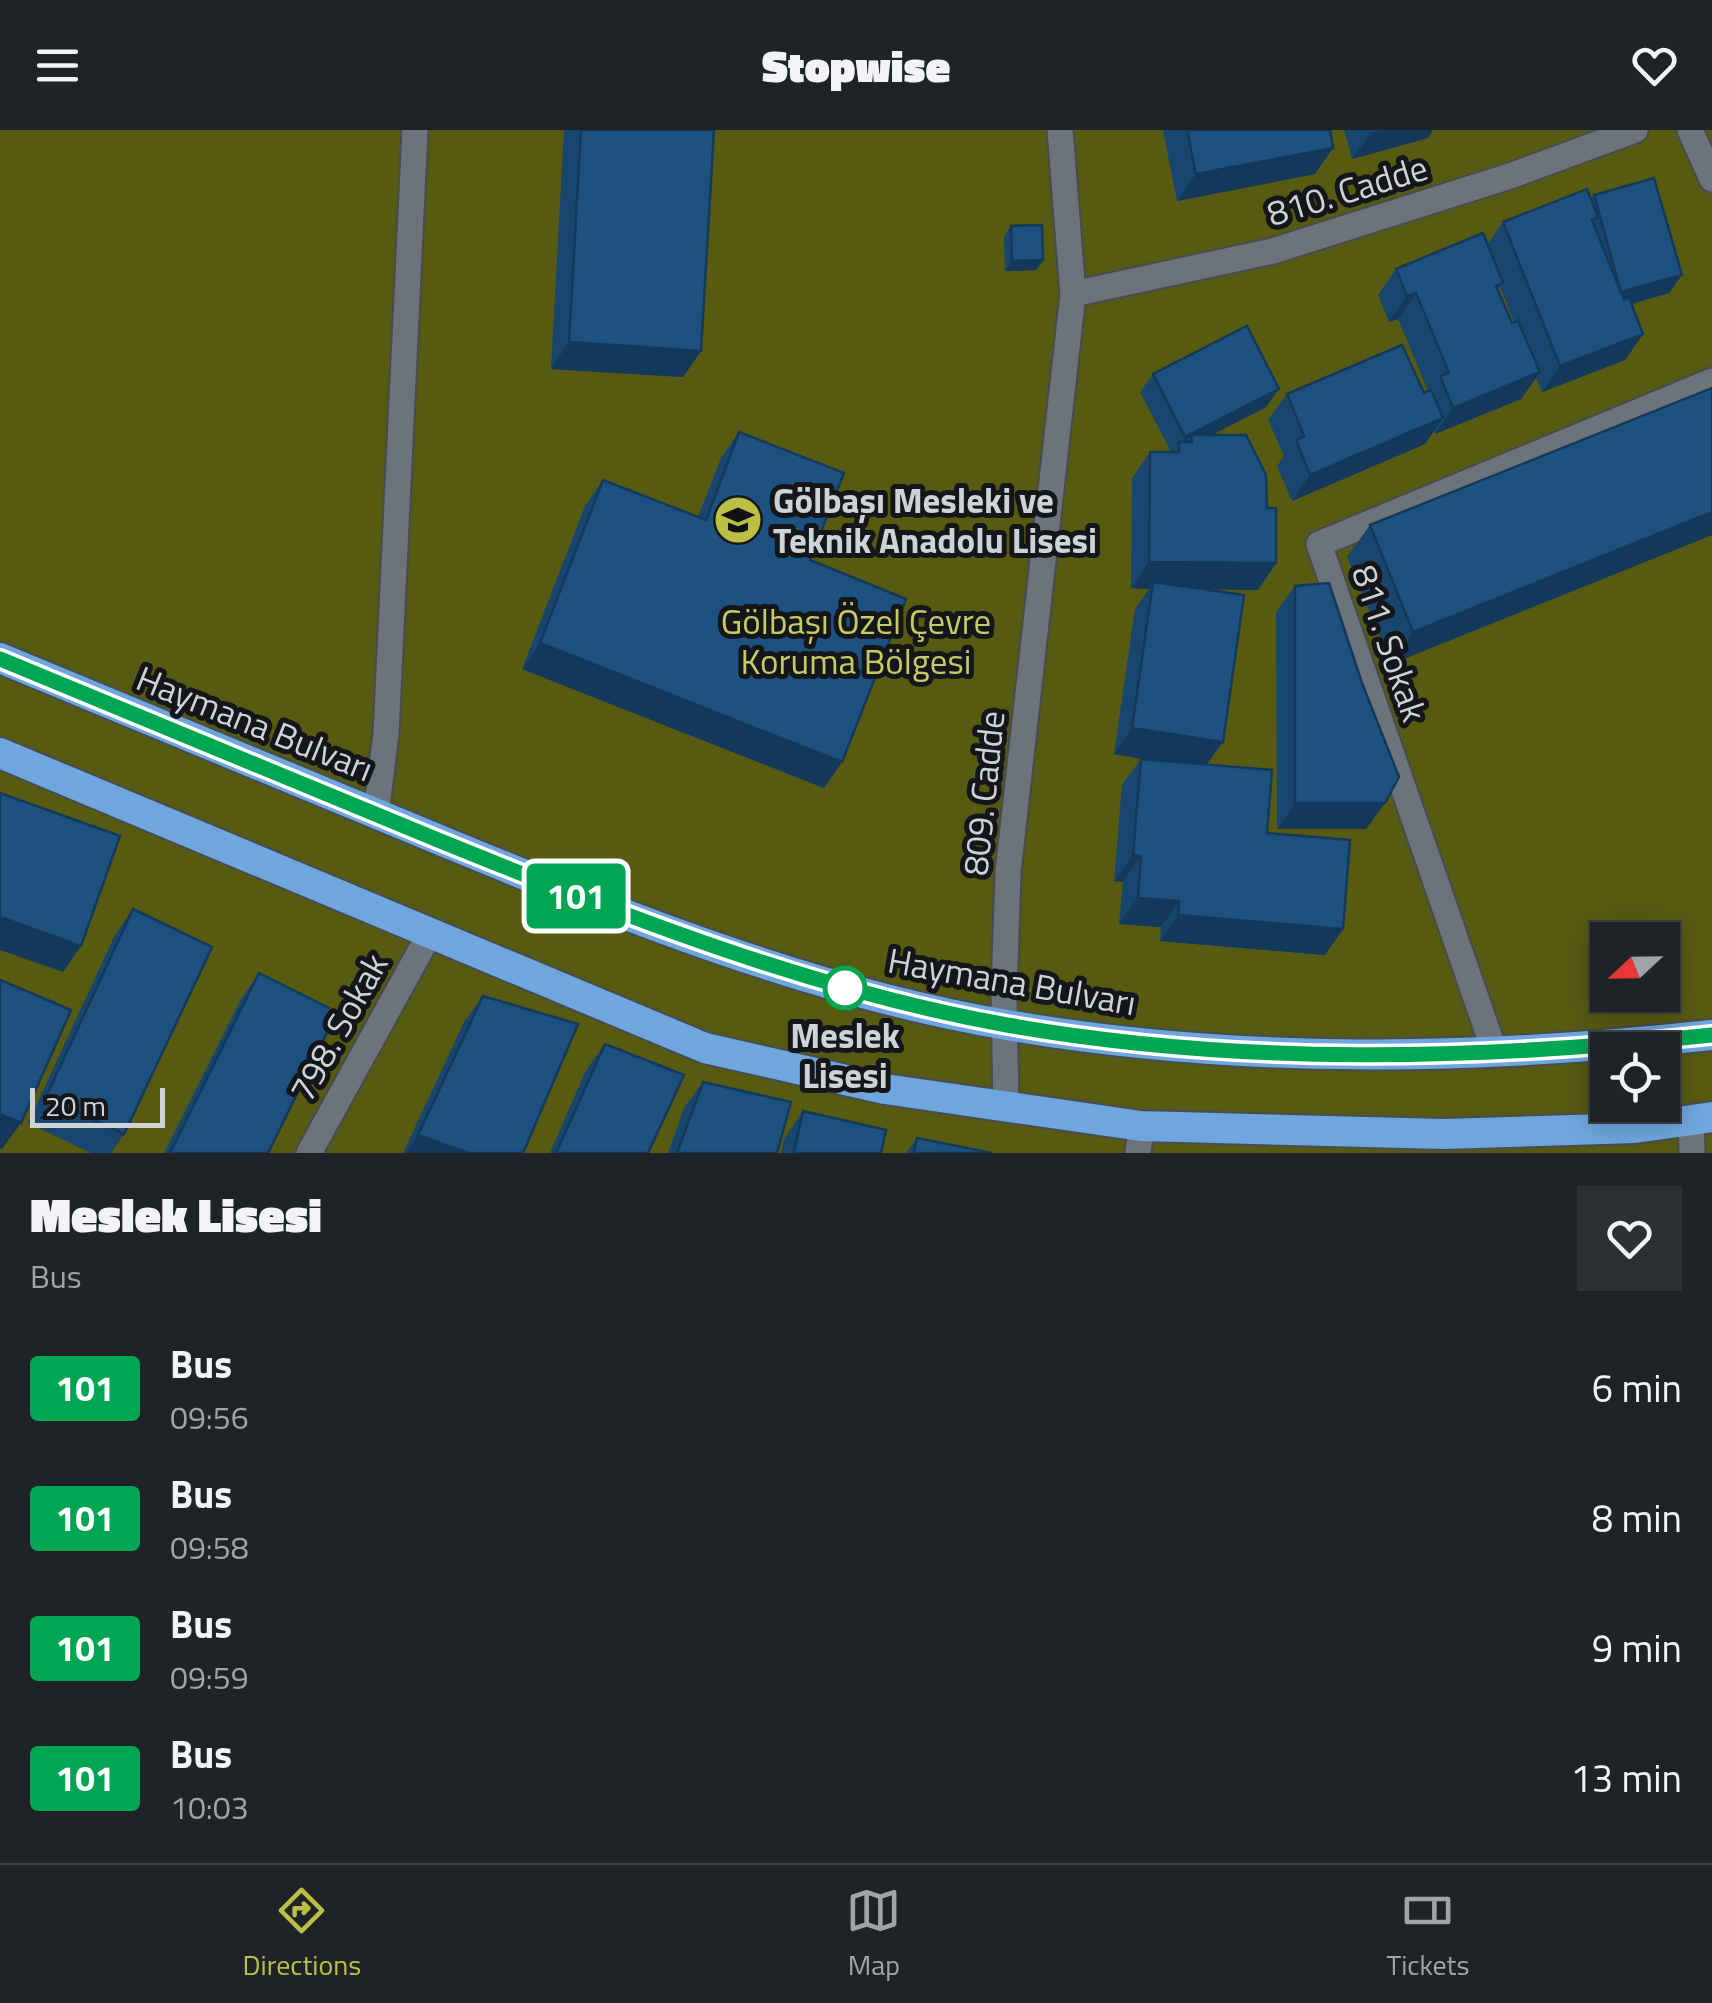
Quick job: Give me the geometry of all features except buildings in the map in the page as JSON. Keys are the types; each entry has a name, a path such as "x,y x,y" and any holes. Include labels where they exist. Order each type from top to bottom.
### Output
{"highway":[{"name":"Haymana Bulvarı","path":"0,658 575,896 822,982 1003,1024 1102,1040 1350,1055 1495,1054 1712,1035"},
{"path":"0,754 705,1048 885,1089 1006,1106 1139,1140 1443,1144 1701,1119"}],"street":[{"path":"376,814 386,734 415,130"},
{"name":"809. Cadde","path":"1006,1106 1003,1024 1008,872 1073,294 1060,130"},
{"name":"810. Cadde","path":"1073,294 1291,246 1510,176 1634,130"},
{"path":"1690,130 1712,179"},
{"name":"811. Sokak","path":"1495,1054 1319,544 1712,381"},
{"name":"798. Sokak","path":"308,1153 429,935"},
{"path":"1692,1153 1701,1119"}],"green space":[{"name":"Gölbaşı Özel Çevre Koruma Bölgesi","path":"0,130 1712,130 1712,1153 0,1153"}],"bus line":[{"name":"101","path":"0,659 575,896 723,950 822,982 1003,1024 1102,1040 1350,1055 1495,1054 1712,1035"}],"place":[{"name":"Gölbaşı Mesleki ve Teknik Anadolu Lisesi","path":"738,520"},
{"name":"Meslek Lisesi","path":"845,988"}]}
